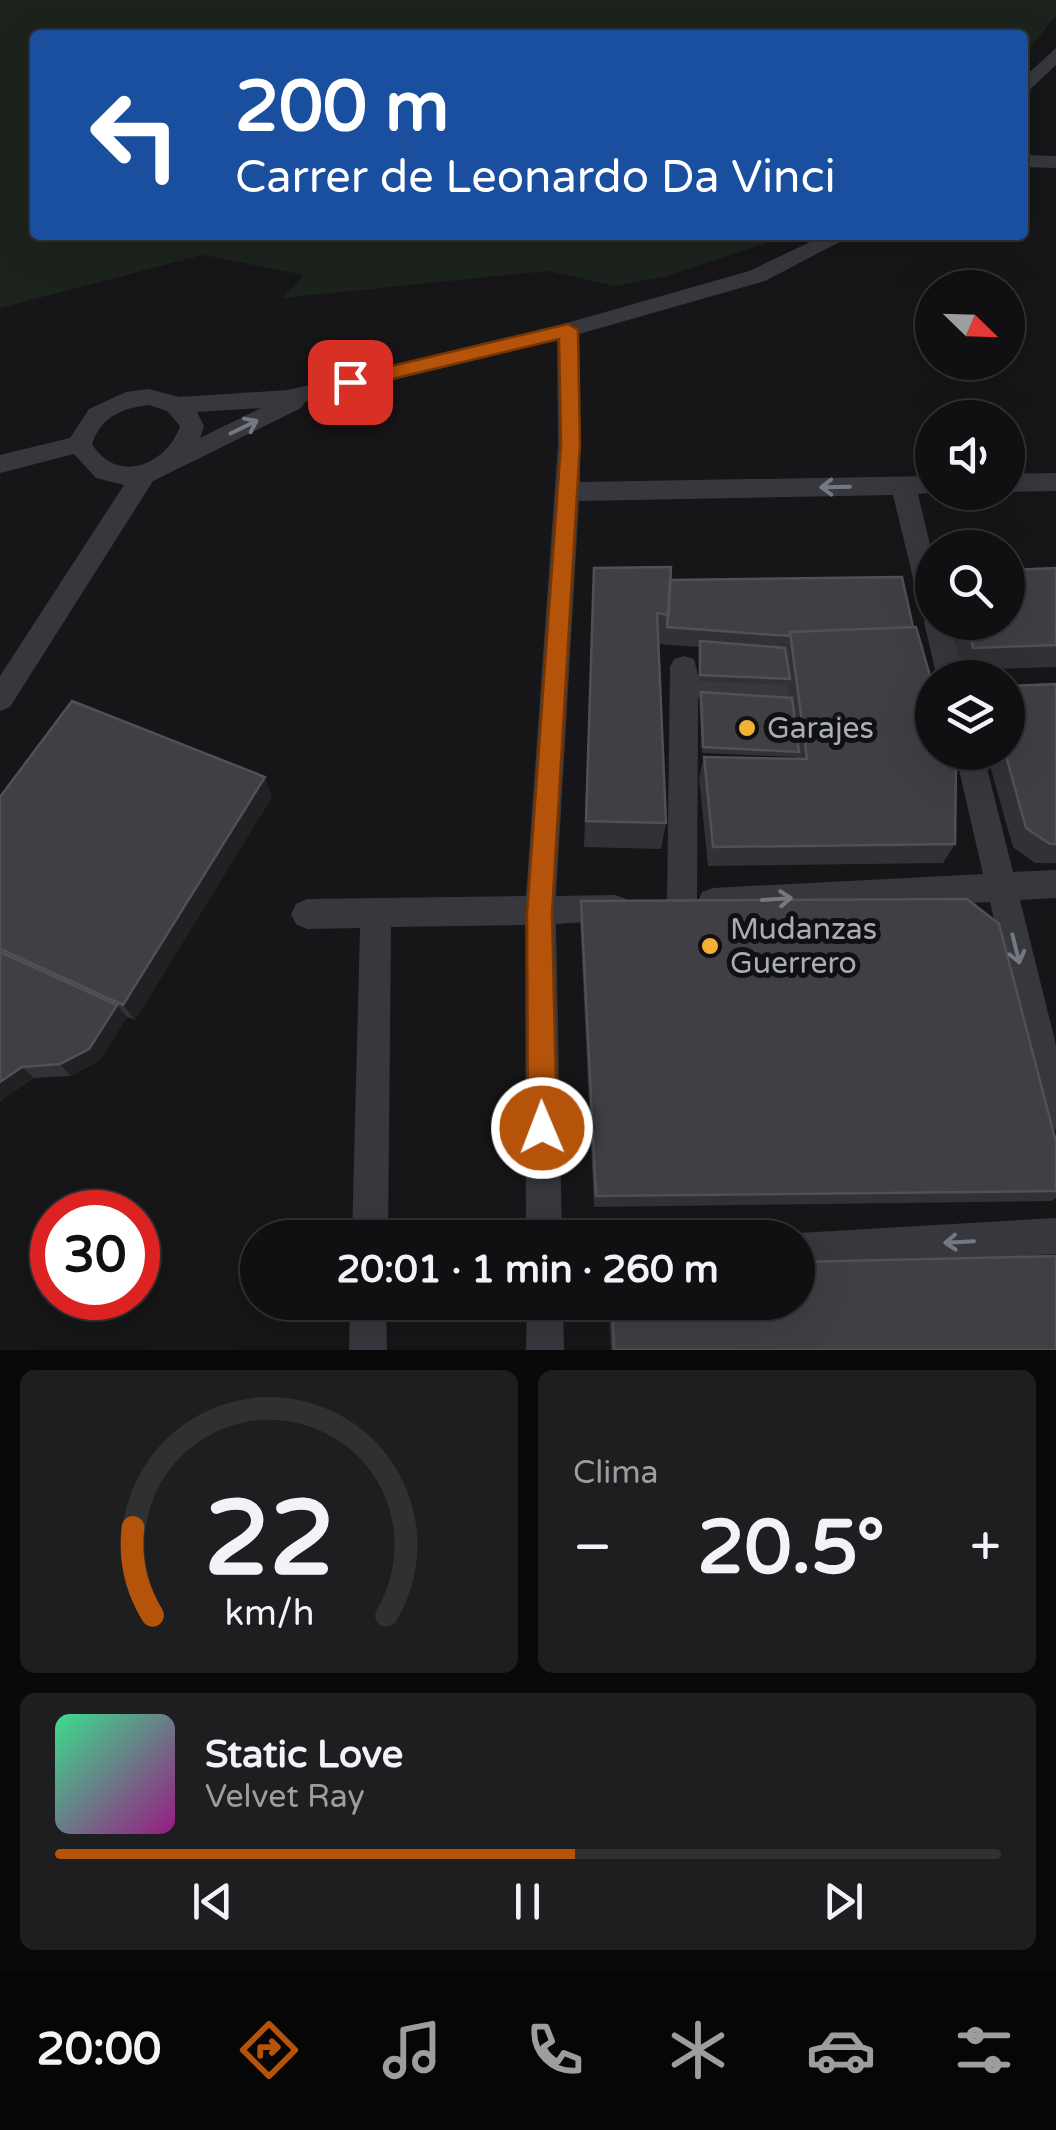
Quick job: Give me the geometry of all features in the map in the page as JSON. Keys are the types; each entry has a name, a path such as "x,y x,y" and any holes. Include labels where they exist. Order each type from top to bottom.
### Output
{"street":[{"path":"1028,84 1056,54"},
{"path":"1028,160 1056,162"},
{"path":"316,391 144,474 100,471 86,460 80,444 90,420 116,402 149,397 178,405 288,398 316,391 568,330 756,276 832,240"},
{"path":"544,1220 540,913 570,444 568,330"},
{"path":"172,462 184,452 192,426 178,405"},
{"path":"0,464 80,444"},
{"path":"100,471 105,535"},
{"path":"0,699 144,474"},
{"path":"1025,483 1056,482"},
{"path":"903,486 915,534"},
{"path":"566,492 915,486"},
{"path":"682,904 684,676 781,692"},
{"path":"683,764 719,765"},
{"path":"973,770 1056,1114"},
{"path":"307,914 540,913 1056,884"},
{"path":"370,1220 376,914"},
{"path":"815,1250 1056,1236"},
{"path":"368,1320 368,1350"},
{"path":"545,1320 545,1350"}],"shaded area":[{"path":"0,0 1056,0 1056,16 1028,50 1028,30 30,30 30,240 775,240 667,276 615,286 548,271 282,298 304,275 203,255 0,308"}],"building":[{"path":"671,567 669,615 657,613 666,823 586,821 594,568"},
{"path":"1056,568 1056,645 973,648 971,640 1025,640 1025,569"},
{"path":"902,577 913,627 790,632 789,636 667,627 670,580"},
{"path":"915,627 915,640 920,640 925,660 915,660 915,770 956,770 955,844 713,847 704,757 807,759 790,632"},
{"name":"Garajes","path":"700,641 785,648 790,679 700,675"},
{"path":"1056,684 1056,844 1026,828 1010,770 1025,770 1025,685"},
{"name":"Garajes","path":"701,692 792,698 799,752 703,747"},
{"path":"72,701 265,777 123,1005 0,949 0,797"},
{"path":"967,899 999,924 1056,1142 1056,1191 596,1196 581,901"},
{"path":"0,952 117,1005 89,1049 60,1064 22,1067 0,1082"},
{"path":"1056,1256 1056,1350 614,1350 613,1320 815,1320 815,1262"}],"place":[{"name":"Garajes","path":"747,728"},
{"name":"Mudanzas Guerrero","path":"710,946"}],"route":[{"path":"350,382 568,330 570,444 540,913 542,1128"}]}
